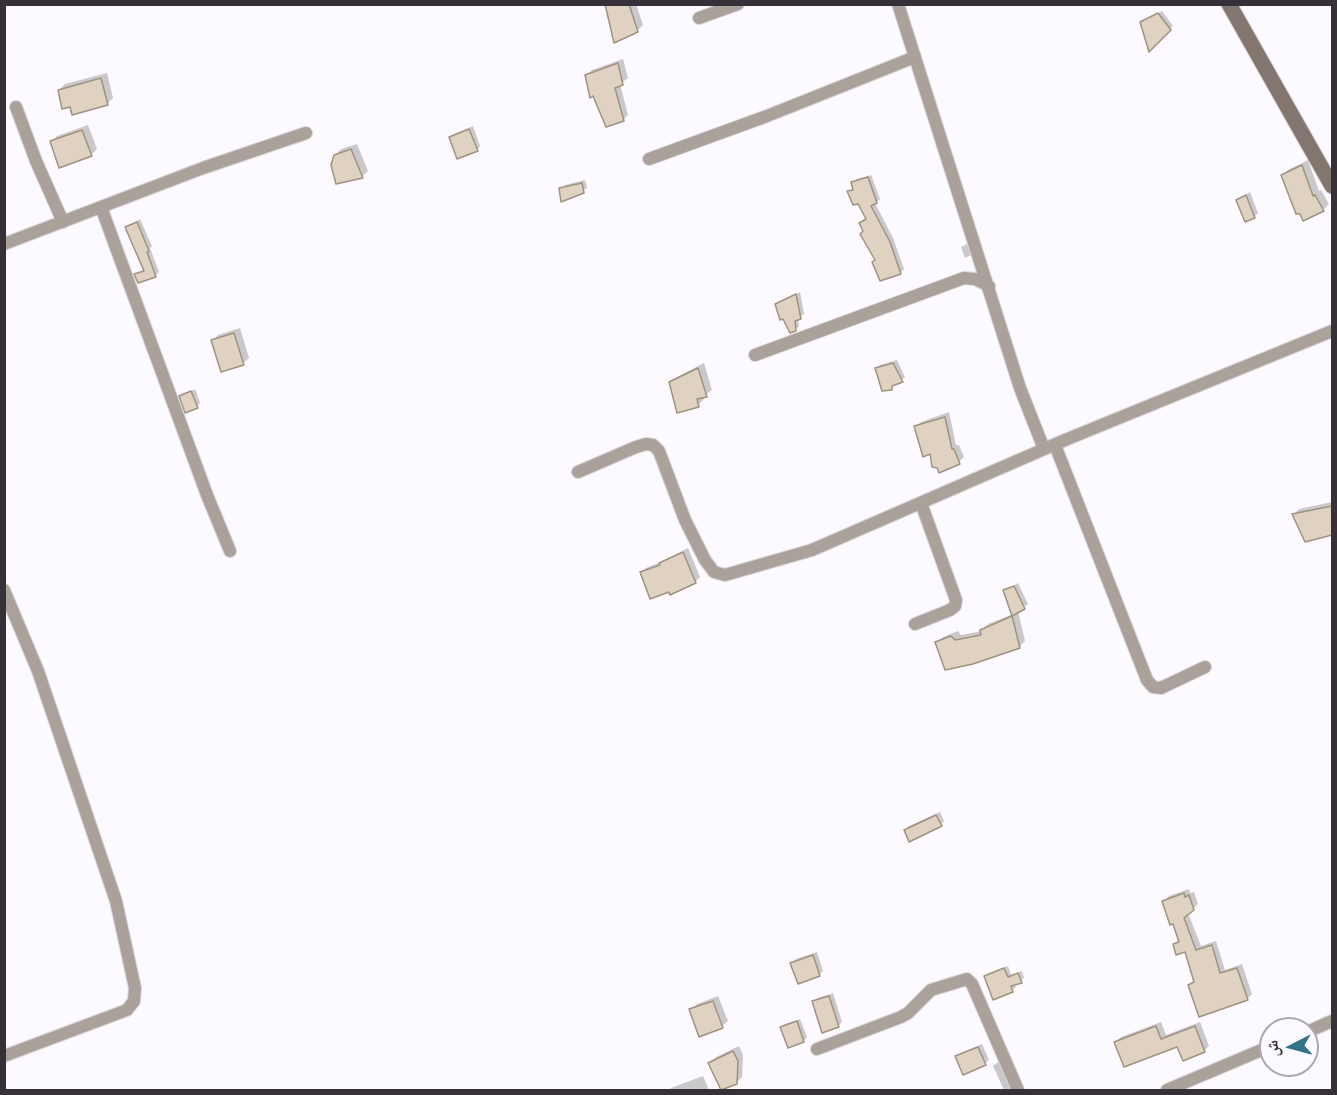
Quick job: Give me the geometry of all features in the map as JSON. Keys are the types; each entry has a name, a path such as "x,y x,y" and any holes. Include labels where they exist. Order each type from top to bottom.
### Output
{"main road":[{"path":"1229,4 1332,186"}],"street":[{"path":"699,18 738,4"},
{"path":"898,4 1020,388 1050,447 1147,680 1153,687 1161,688 1205,668"},
{"path":"649,159 767,116 915,57"},
{"path":"16,107 36,161 63,222"},
{"path":"4,244 203,168 306,133"},
{"path":"100,207 230,551"},
{"path":"755,356 964,278 975,279 989,286"},
{"path":"578,472 636,447 646,444 653,445 660,451 685,520 705,560 714,572 725,575 812,550 1237,368 1332,331"},
{"path":"915,624 950,610 955,606 956,600 921,502"},
{"path":"4,590 38,671 116,901 135,988 134,1001 128,1010 4,1056"},
{"path":"817,1049 901,1017 931,990 967,979 972,984 1018,1090"},
{"path":"1167,1090 1259,1051"}],"building":[{"path":"605,4 629,4 638,32 614,43"},
{"path":"1158,13 1171,30 1149,52 1140,22"},
{"path":"618,63 623,85 615,88 624,121 606,127 593,96 590,98 585,75"},
{"path":"101,78 108,105 72,115 70,107 62,109 58,90"},
{"path":"469,129 478,151 457,159 449,137"},
{"path":"82,130 92,156 59,168 50,141"},
{"path":"351,149 363,178 336,184 331,165 334,155"},
{"path":"1302,165 1313,196 1315,195 1324,211 1303,221 1300,214 1296,214 1281,175"},
{"path":"868,177 877,203 871,206 890,242 901,274 880,281 872,262 875,260 860,234 863,231 859,223 866,219 858,204 853,205 847,191 853,190 851,182"},
{"path":"582,183 584,193 561,202 559,188"},
{"path":"1246,195 1255,218 1245,222 1236,200"},
{"path":"137,222 149,251 147,252 156,277 138,283 134,274 144,271 125,227"},
{"path":"796,294 801,319 795,321 796,331 790,333 783,319 780,320 775,304"},
{"path":"234,333 244,365 221,372 211,340"},
{"path":"893,363 903,382 892,386 892,390 882,391 875,368"},
{"path":"698,368 707,397 697,399 699,407 677,413 669,382"},
{"path":"191,391 198,408 185,413 179,396"},
{"path":"945,417 952,449 960,464 939,473 937,468 932,467 930,454 923,457 914,426"},
{"path":"1332,506 1332,535 1305,542 1292,514"},
{"path":"683,552 696,583 670,595 669,592 650,599 640,572 660,565 659,563"},
{"path":"1014,586 1025,609 1012,616 1003,590"},
{"path":"1012,616 1020,648 973,664 945,670 935,642 951,636 955,640 981,635 980,630"},
{"path":"936,815 942,826 909,842 904,830"},
{"path":"1184,893 1185,897 1189,895 1194,910 1184,918 1196,950 1212,945 1220,973 1237,968 1248,1000 1199,1017 1188,985 1194,982 1185,952 1176,955 1173,944 1179,942 1173,924 1170,925 1162,901"},
{"path":"813,955 820,976 798,984 790,963"},
{"path":"1004,968 1008,977 1018,973 1022,983 1011,986 1013,992 993,1000 984,976"},
{"path":"829,996 839,1027 822,1033 812,1001"},
{"path":"713,1001 723,1028 699,1037 689,1009"},
{"path":"797,1021 804,1042 788,1048 780,1027"},
{"path":"1156,1026 1161,1039 1195,1026 1205,1052 1183,1061 1177,1047 1124,1067 1114,1042"},
{"path":"978,1047 986,1065 963,1075 955,1056"},
{"path":"733,1051 738,1061 737,1084 721,1090 708,1063"}]}
